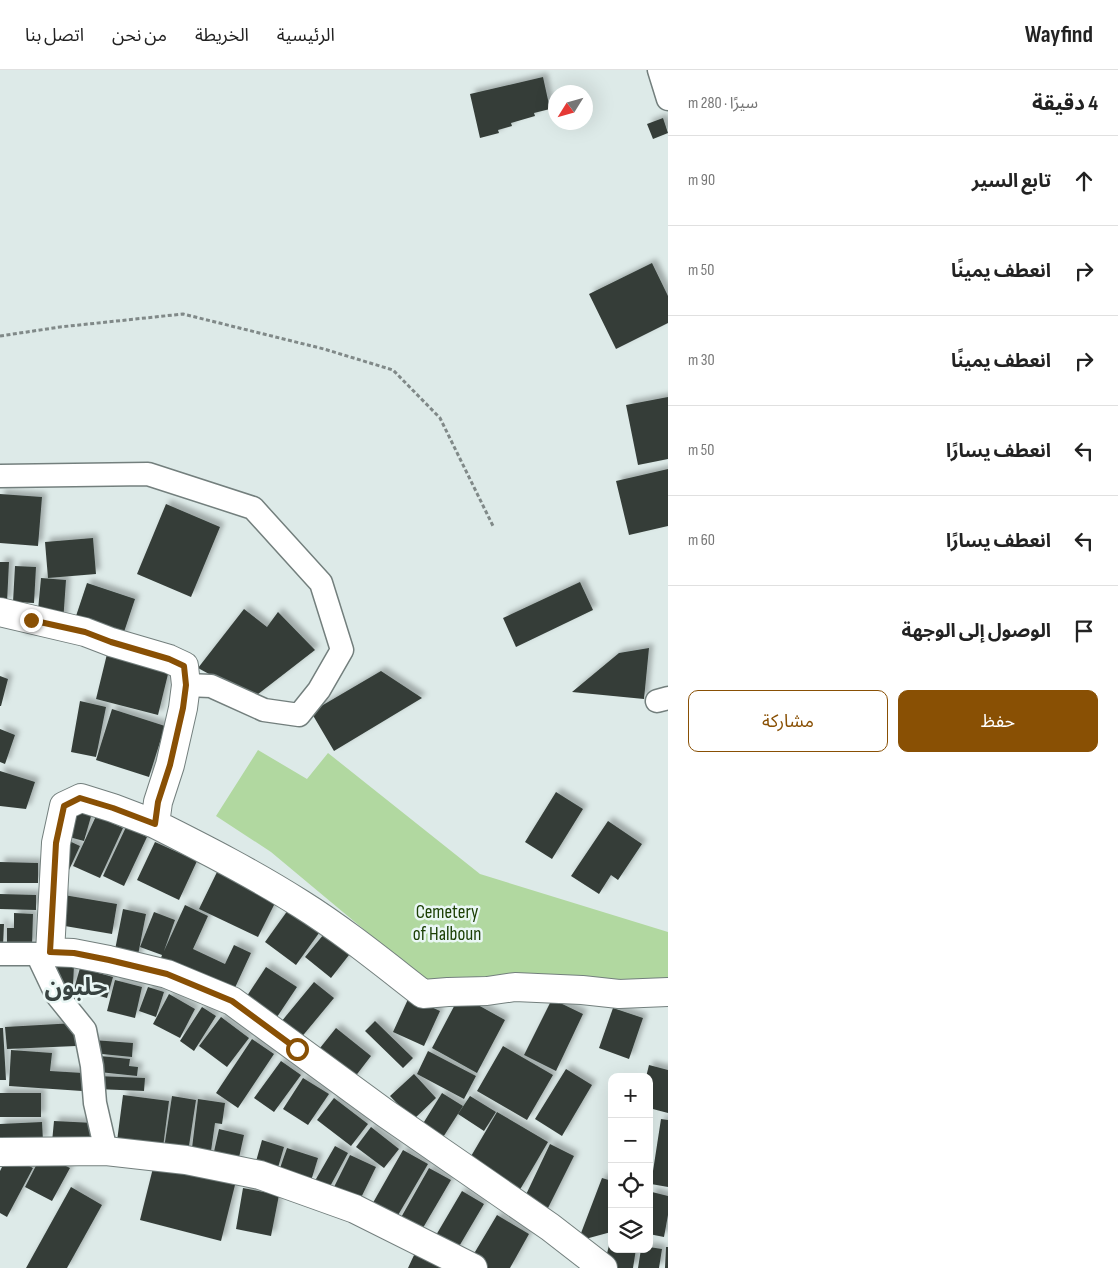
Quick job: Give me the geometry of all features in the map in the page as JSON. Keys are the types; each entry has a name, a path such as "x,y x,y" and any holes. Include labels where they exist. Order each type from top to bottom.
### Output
{"street":[{"path":"659,70 668,99"},
{"path":"0,476 148,474 253,508 321,583 342,650 319,690 299,715 264,710 211,686 186,685"},
{"path":"0,612 85,632 111,642 169,659 184,666 186,685 183,708 168,772 158,802 155,824"},
{"path":"106,1151 95,1103 92,1066 85,1030 56,994 44,953 56,843 64,806 80,798 155,824 231,862 302,904 351,938 423,994 487,991 515,987 582,990 619,994 668,992"},
{"path":"0,954 74,953 167,974 232,1001 385,1113 550,1227 603,1268"},
{"path":"0,1152 106,1151 186,1160 260,1175 354,1209 473,1268"}],"path":[{"path":"0,336 60,327 183,314 324,348 393,370 440,418 493,526"}],"green space":[{"name":"Cemetery of Halboun","path":"258,750 307,779 328,753 480,874 668,932 668,984 428,983 271,852 216,816"}],"building":[{"path":"543,77 548,110 534,113 535,116 511,123 512,126 498,130 499,133 480,138 470,94"},
{"path":"663,118 668,133 653,139 647,124"},
{"path":"652,263 668,296 668,323 616,349 589,294"},
{"path":"668,397 668,459 638,465 626,405"},
{"path":"668,469 668,526 629,535 616,481"},
{"path":"0,494 42,497 38,546 0,543"},
{"path":"166,504 220,527 191,597 137,574"},
{"path":"93,538 96,574 48,578 45,542"},
{"path":"0,562 9,562 7,603 0,602"},
{"path":"15,566 36,567 34,603 13,602"},
{"path":"41,578 66,580 63,623 37,621"},
{"path":"580,582 593,610 516,647 503,618"},
{"path":"87,583 135,599 121,641 73,625"},
{"path":"244,609 267,627 278,612 315,650 253,698 198,668"},
{"path":"649,648 644,699 572,692 619,653"},
{"path":"107,654 169,670 158,715 96,699"},
{"path":"381,671 422,698 334,751 311,712"},
{"path":"0,676 8,679 1,706 0,706"},
{"path":"80,701 106,707 96,757 71,752"},
{"path":"112,709 165,726 149,777 96,760"},
{"path":"0,729 15,735 5,764 0,762"},
{"path":"0,771 35,782 26,809 0,806"},
{"path":"556,792 583,809 552,859 525,842"},
{"path":"77,809 92,813 84,841 69,837"},
{"path":"96,816 123,828 100,878 73,866"},
{"path":"608,821 642,844 618,880 611,875 599,894 571,876"},
{"path":"126,827 147,837 124,886 103,876"},
{"path":"67,840 80,846 69,870 56,864"},
{"path":"155,842 197,861 179,900 137,880"},
{"path":"0,862 38,863 38,883 0,883"},
{"path":"217,872 276,901 258,937 199,909"},
{"path":"0,894 36,895 36,910 0,909"},
{"path":"58,894 117,904 112,934 53,924"},
{"path":"185,905 208,916 193,949 225,964 234,945 251,953 233,992 161,958 162,955 140,947 154,912 175,920 164,951"},
{"path":"123,909 146,914 137,960 114,955"},
{"path":"288,910 319,933 296,965 265,942"},
{"path":"14,913 33,914 32,946 7,946 7,928 14,928"},
{"path":"0,924 4,924 3,947 0,947"},
{"path":"324,934 349,955 331,978 305,957"},
{"path":"54,963 74,965 73,986 52,985"},
{"path":"266,967 297,987 275,1020 245,999"},
{"path":"80,968 113,977 107,998 74,989"},
{"path":"115,980 142,987 135,1018 107,1011"},
{"path":"314,982 334,998 300,1039 281,1022"},
{"path":"148,987 164,992 156,1017 139,1011"},
{"path":"169,994 195,1009 180,1038 153,1024"},
{"path":"460,995 505,1020 477,1073 432,1048"},
{"path":"409,997 440,1011 424,1046 393,1032"},
{"path":"552,999 583,1014 556,1071 524,1055"},
{"path":"202,1007 216,1016 194,1051 180,1041"},
{"path":"613,1008 643,1018 629,1059 599,1048"},
{"path":"221,1017 249,1038 227,1067 199,1046"},
{"path":"375,1021 413,1058 403,1068 365,1031"},
{"path":"75,1023 76,1046 7,1049 5,1027"},
{"path":"0,1028 3,1028 6,1080 0,1080"},
{"path":"336,1028 371,1056 351,1082 316,1053"},
{"path":"252,1039 274,1054 238,1108 216,1093"},
{"path":"93,1040 133,1043 132,1057 92,1053"},
{"path":"503,1046 553,1075 527,1120 477,1091"},
{"path":"11,1050 52,1053 50,1071 83,1073 82,1091 9,1086"},
{"path":"428,1051 476,1076 464,1099 417,1074"},
{"path":"100,1056 130,1059 129,1066 138,1067 137,1076 99,1072"},
{"path":"281,1061 301,1075 274,1112 254,1098"},
{"path":"649,1065 668,1070 668,1113 653,1109 653,1073 647,1073"},
{"path":"566,1069 592,1085 562,1136 535,1119"},
{"path":"414,1074 436,1098 413,1120 390,1096"},
{"path":"97,1076 145,1078 144,1091 97,1089"},
{"path":"303,1078 329,1094 308,1125 283,1109"},
{"path":"0,1093 41,1093 41,1117 0,1117"},
{"path":"442,1093 463,1106 440,1142 419,1130"},
{"path":"123,1095 169,1101 162,1155 116,1149"},
{"path":"172,1096 196,1100 187,1159 163,1155"},
{"path":"470,1096 496,1112 484,1131 458,1114"},
{"path":"334,1098 368,1124 351,1146 317,1120"},
{"path":"198,1099 225,1103 222,1124 215,1123 210,1158 191,1156"},
{"path":"497,1112 548,1142 518,1193 467,1163"},
{"path":"661,1119 668,1120 668,1187 653,1184 653,1171"},
{"path":"54,1121 94,1123 92,1145 52,1142"},
{"path":"42,1122 43,1141 0,1143 0,1124"},
{"path":"371,1127 399,1149 384,1168 356,1147"},
{"path":"219,1129 244,1135 238,1162 213,1156"},
{"path":"262,1140 284,1147 277,1171 255,1165"},
{"path":"550,1144 574,1156 545,1214 522,1203"},
{"path":"335,1146 348,1153 326,1194 312,1186"},
{"path":"287,1148 318,1158 311,1181 279,1171"},
{"path":"403,1150 428,1164 394,1222 370,1208"},
{"path":"42,1154 70,1168 52,1201 25,1187"},
{"path":"8,1155 33,1168 7,1217 0,1213 0,1171"},
{"path":"350,1155 376,1167 356,1208 330,1195"},
{"path":"154,1164 235,1185 221,1241 140,1220"},
{"path":"429,1168 451,1180 420,1233 399,1221"},
{"path":"602,1178 608,1180 608,1233 578,1241"},
{"path":"71,1187 102,1205 67,1268 26,1268"},
{"path":"243,1188 279,1195 271,1236 236,1229"},
{"path":"462,1191 484,1204 454,1255 432,1242"},
{"path":"653,1192 668,1196 668,1215 664,1237 653,1235"},
{"path":"497,1215 529,1234 510,1268 479,1268 469,1262"},
{"path":"666,1247 668,1247 668,1268 665,1268"},
{"path":"653,1248 662,1249 659,1268 638,1268 640,1253 653,1253"},
{"path":"608,1249 608,1253 635,1253 633,1268 607,1268 604,1266"},
{"path":"415,1253 448,1268 408,1268"}],"district":[{"name":"حلبون","path":"76,987"}],"route":[{"path":"31,620 85,632 147,654 169,659 184,666 186,685 183,708 164,788 158,802 155,824 80,798 64,806 56,843 50,952 74,953 167,974 232,1001 297,1049"}]}
